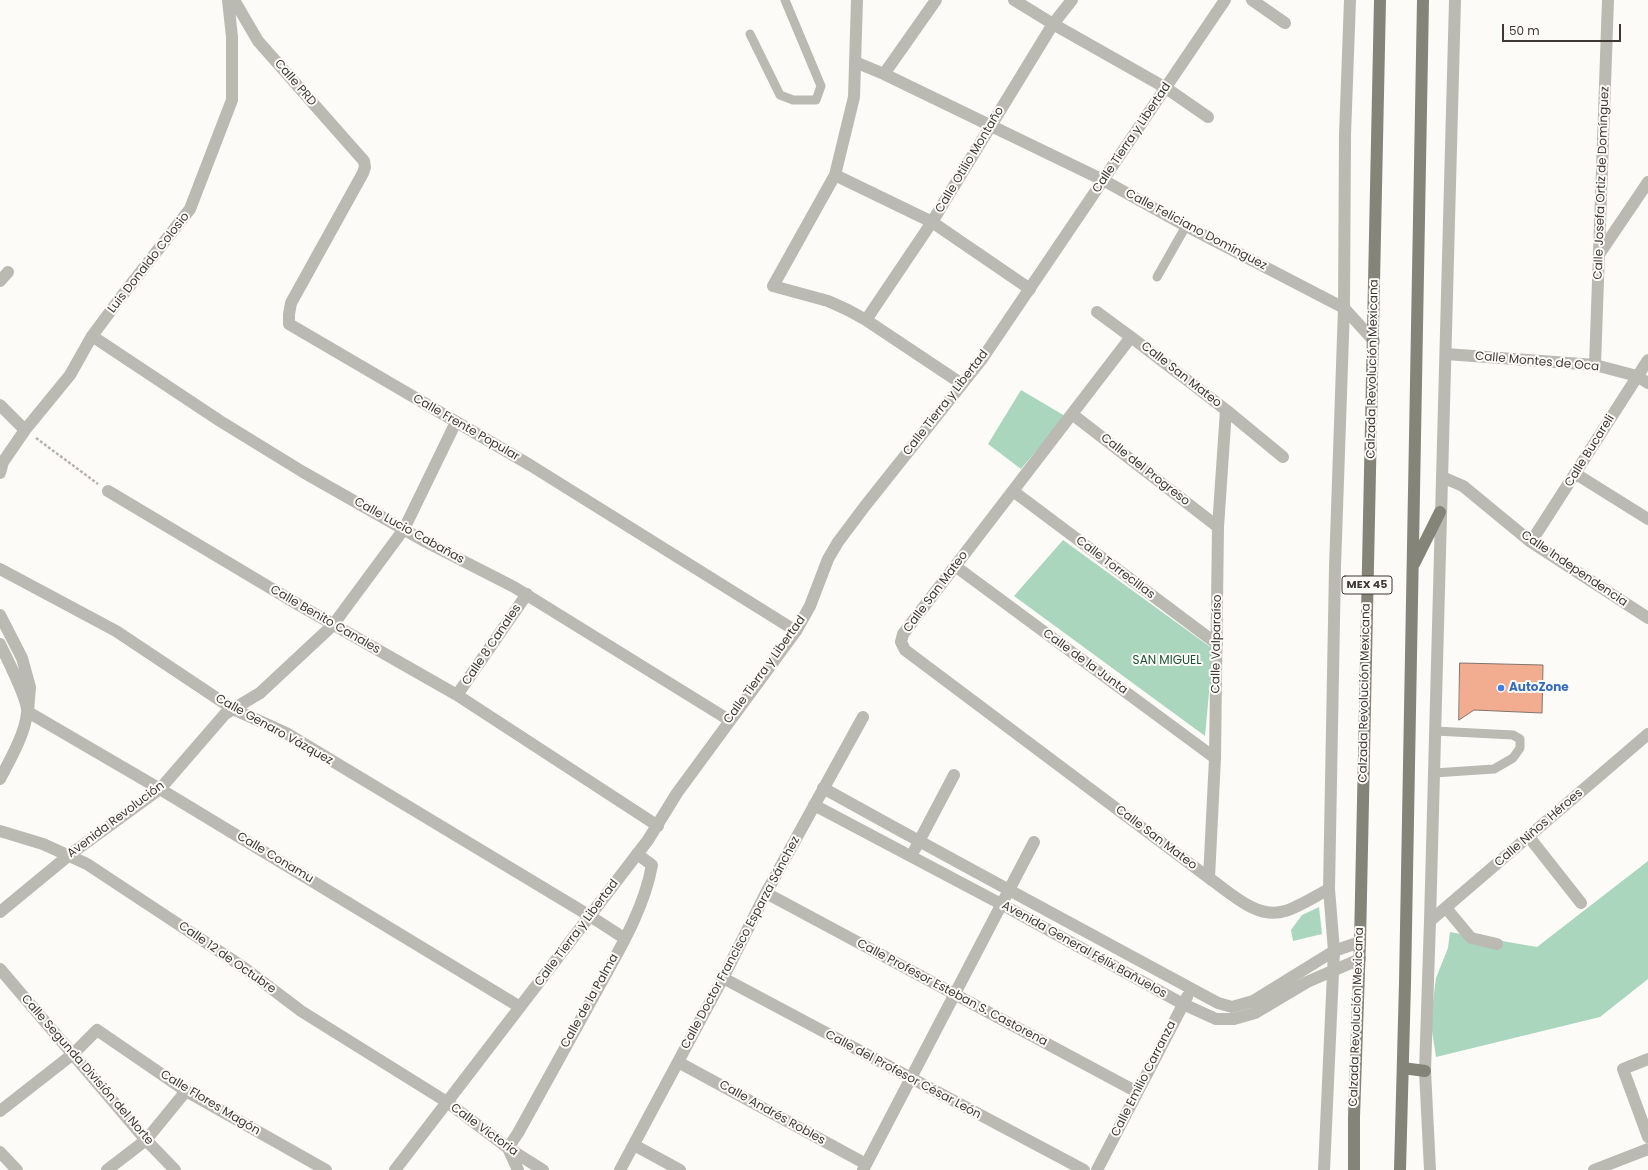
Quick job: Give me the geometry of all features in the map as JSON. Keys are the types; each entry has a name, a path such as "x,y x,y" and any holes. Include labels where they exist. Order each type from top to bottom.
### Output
{"main road":[{"name":"Calzada Revolución Mexicana","path":"1354,1170 1354,1117 1360,960 1366,631 1374,341 1380,0"},
{"path":"1400,1170 1423,0"},
{"path":"1412,568 1440,512"},
{"path":"1403,1068 1425,1071"}],"street":[{"name":"Luis Donaldo Colosio","path":"0,473 4,462 25,430 70,375 92,336 190,209 232,100 232,37 228,0"},
{"name":"Calle PRD","path":"234,0 258,41 364,161"},
{"path":"857,0 854,97 835,175 773,286 828,302 866,320 962,384"},
{"path":"884,74 936,0"},
{"path":"1014,0 1053,24 1166,88 1208,117"},
{"name":"Calle Otilio Montaño","path":"866,320 932,222 1053,24 1072,0"},
{"name":"Calle Tierra y Libertad","path":"395,1170 658,826 677,793 796,630 810,606 828,559 838,542 982,359 1225,0"},
{"path":"1252,0 1285,23"},
{"path":"1324,1170 1334,951 1329,888 1335,567 1344,308 1345,135 1350,0"},
{"path":"1430,1170 1425,1071 1440,512 1446,354 1454,0"},
{"name":"Calle Josefa Ortiz de Domínguez","path":"1595,365 1608,0"},
{"name":"Calle Feliciano Domínguez","path":"855,62 884,74 1103,180 1186,226 1344,308 1374,341"},
{"name":"Calle Frente Popular","path":"364,161 364,173 291,304 289,324 530,465 796,630"},
{"path":"835,175 932,222 1030,289"},
{"path":"1600,253 1648,182"},
{"path":"1097,312 1131,337"},
{"name":"Calle Lucio Cabañas","path":"92,336 220,421 303,472 404,529 526,594 729,720"},
{"name":"Calle San Mateo","path":"1283,457 1226,410 1131,337 903,634 901,642 905,650 1209,878 1253,909 1270,913 1286,911 1329,888"},
{"name":"Calle Montes de Oca","path":"1446,354 1595,365 1637,376 1648,383"},
{"name":"Calle Bucareli","path":"1531,542 1648,360"},
{"path":"0,404 25,430"},
{"name":"Calle Valparaíso","path":"1209,878 1215,758 1218,527 1226,410"},
{"name":"Calle del Progreso","path":"1072,414 1218,527"},
{"name":"Avenida Revolución","path":"0,912 68,856 160,789 225,714 260,693 333,625 404,529 456,422"},
{"path":"1576,474 1648,519"},
{"name":"Calle Independencia","path":"1442,478 1463,486 1531,542 1648,618"},
{"name":"Calle Benito Canales","path":"108,491 333,625 457,695 658,826"},
{"name":"Calle Torrecillas","path":"1013,491 1217,644"},
{"name":"Calle de la Junta","path":"955,566 1215,758"},
{"name":"Calle Genaro Vázquez","path":"0,569 116,631 233,709 286,733 624,938"},
{"name":"Calle 8 Canales","path":"457,695 526,594"},
{"path":"0,615 22,658 30,687 28,712 18,742 0,779"},
{"path":"0,644 25,701 28,712"},
{"name":"Calle Conamu","path":"28,712 160,789 520,1006"},
{"name":"Calle Doctor Francisco Esparza Sánchez","path":"620,1170 723,978 766,893 863,717"},
{"name":"Calle Niños Héroes","path":"1430,921 1648,734"},
{"path":"911,856 954,776"},
{"name":"Avenida General Félix Bañuelos","path":"823,788 919,842 1010,889 1218,1003 1233,1013 1255,1013 1307,982 1360,960"},
{"name":"Avenida General Félix Bañuelos","path":"814,805 1001,904 1183,1004 1216,1019 1233,1013 1334,951 1360,942"},
{"name":"Calle 12 de Octubre","path":"0,831 42,844 87,864 243,967 302,1011 447,1102"},
{"path":"1529,837 1581,903"},
{"path":"864,1167 1034,842"},
{"name":"Calle de la Palma","path":"508,1148 624,938 642,900 650,878 652,865 637,854"},
{"name":"Calle Profesor Esteban S. Castorena","path":"766,893 1137,1092"},
{"path":"1446,908 1471,938 1497,944"},
{"name":"Calle Segunda División del Norte","path":"0,969 146,1140 175,1170"},
{"name":"Calle del Profesor César León","path":"723,978 1084,1170"},
{"name":"Calle Emilio Carranza","path":"1097,1170 1191,989"},
{"name":"Calle Flores Magón","path":"73,1054 97,1030 186,1091 326,1170"},
{"path":"0,1111 73,1054"},
{"path":"1648,1059 1623,1069 1648,1137"},
{"name":"Calle Andrés Robles","path":"678,1062 864,1167"},
{"path":"107,1170 146,1140 186,1091"},
{"name":"Calle Victoria","path":"447,1102 508,1148 543,1170"},
{"path":"634,1145 680,1170"},
{"path":"508,1148 518,1170"},
{"path":"1594,1170 1648,1149"},
{"path":"0,1152 17,1170"}],"lane":[{"path":"750,34 780,95 793,100 816,100 821,86 785,0"},
{"path":"1157,277 1186,226"},
{"path":"1434,773 1494,770 1513,758 1520,748 1520,739 1513,735 1435,731"}],"path":[{"path":"25,430 108,491"}],"green space":[{"path":"1021,390 1065,416 1021,469 988,444"},
{"name":"SAN MIGUEL","path":"1063,540 1213,649 1205,736 1014,596"},
{"path":"1648,861 1648,979 1600,1017 1436,1057 1432,1031 1432,1009 1436,978 1448,948 1450,932 1537,947"},
{"path":"1319,907 1322,934 1293,941 1291,930 1302,915"}],"building":[{"name":"AutoZone","path":"1460,663 1543,665 1542,713 1474,710 1459,720"}],"place":[{"name":"AutoZone","path":"1501,688"}]}
